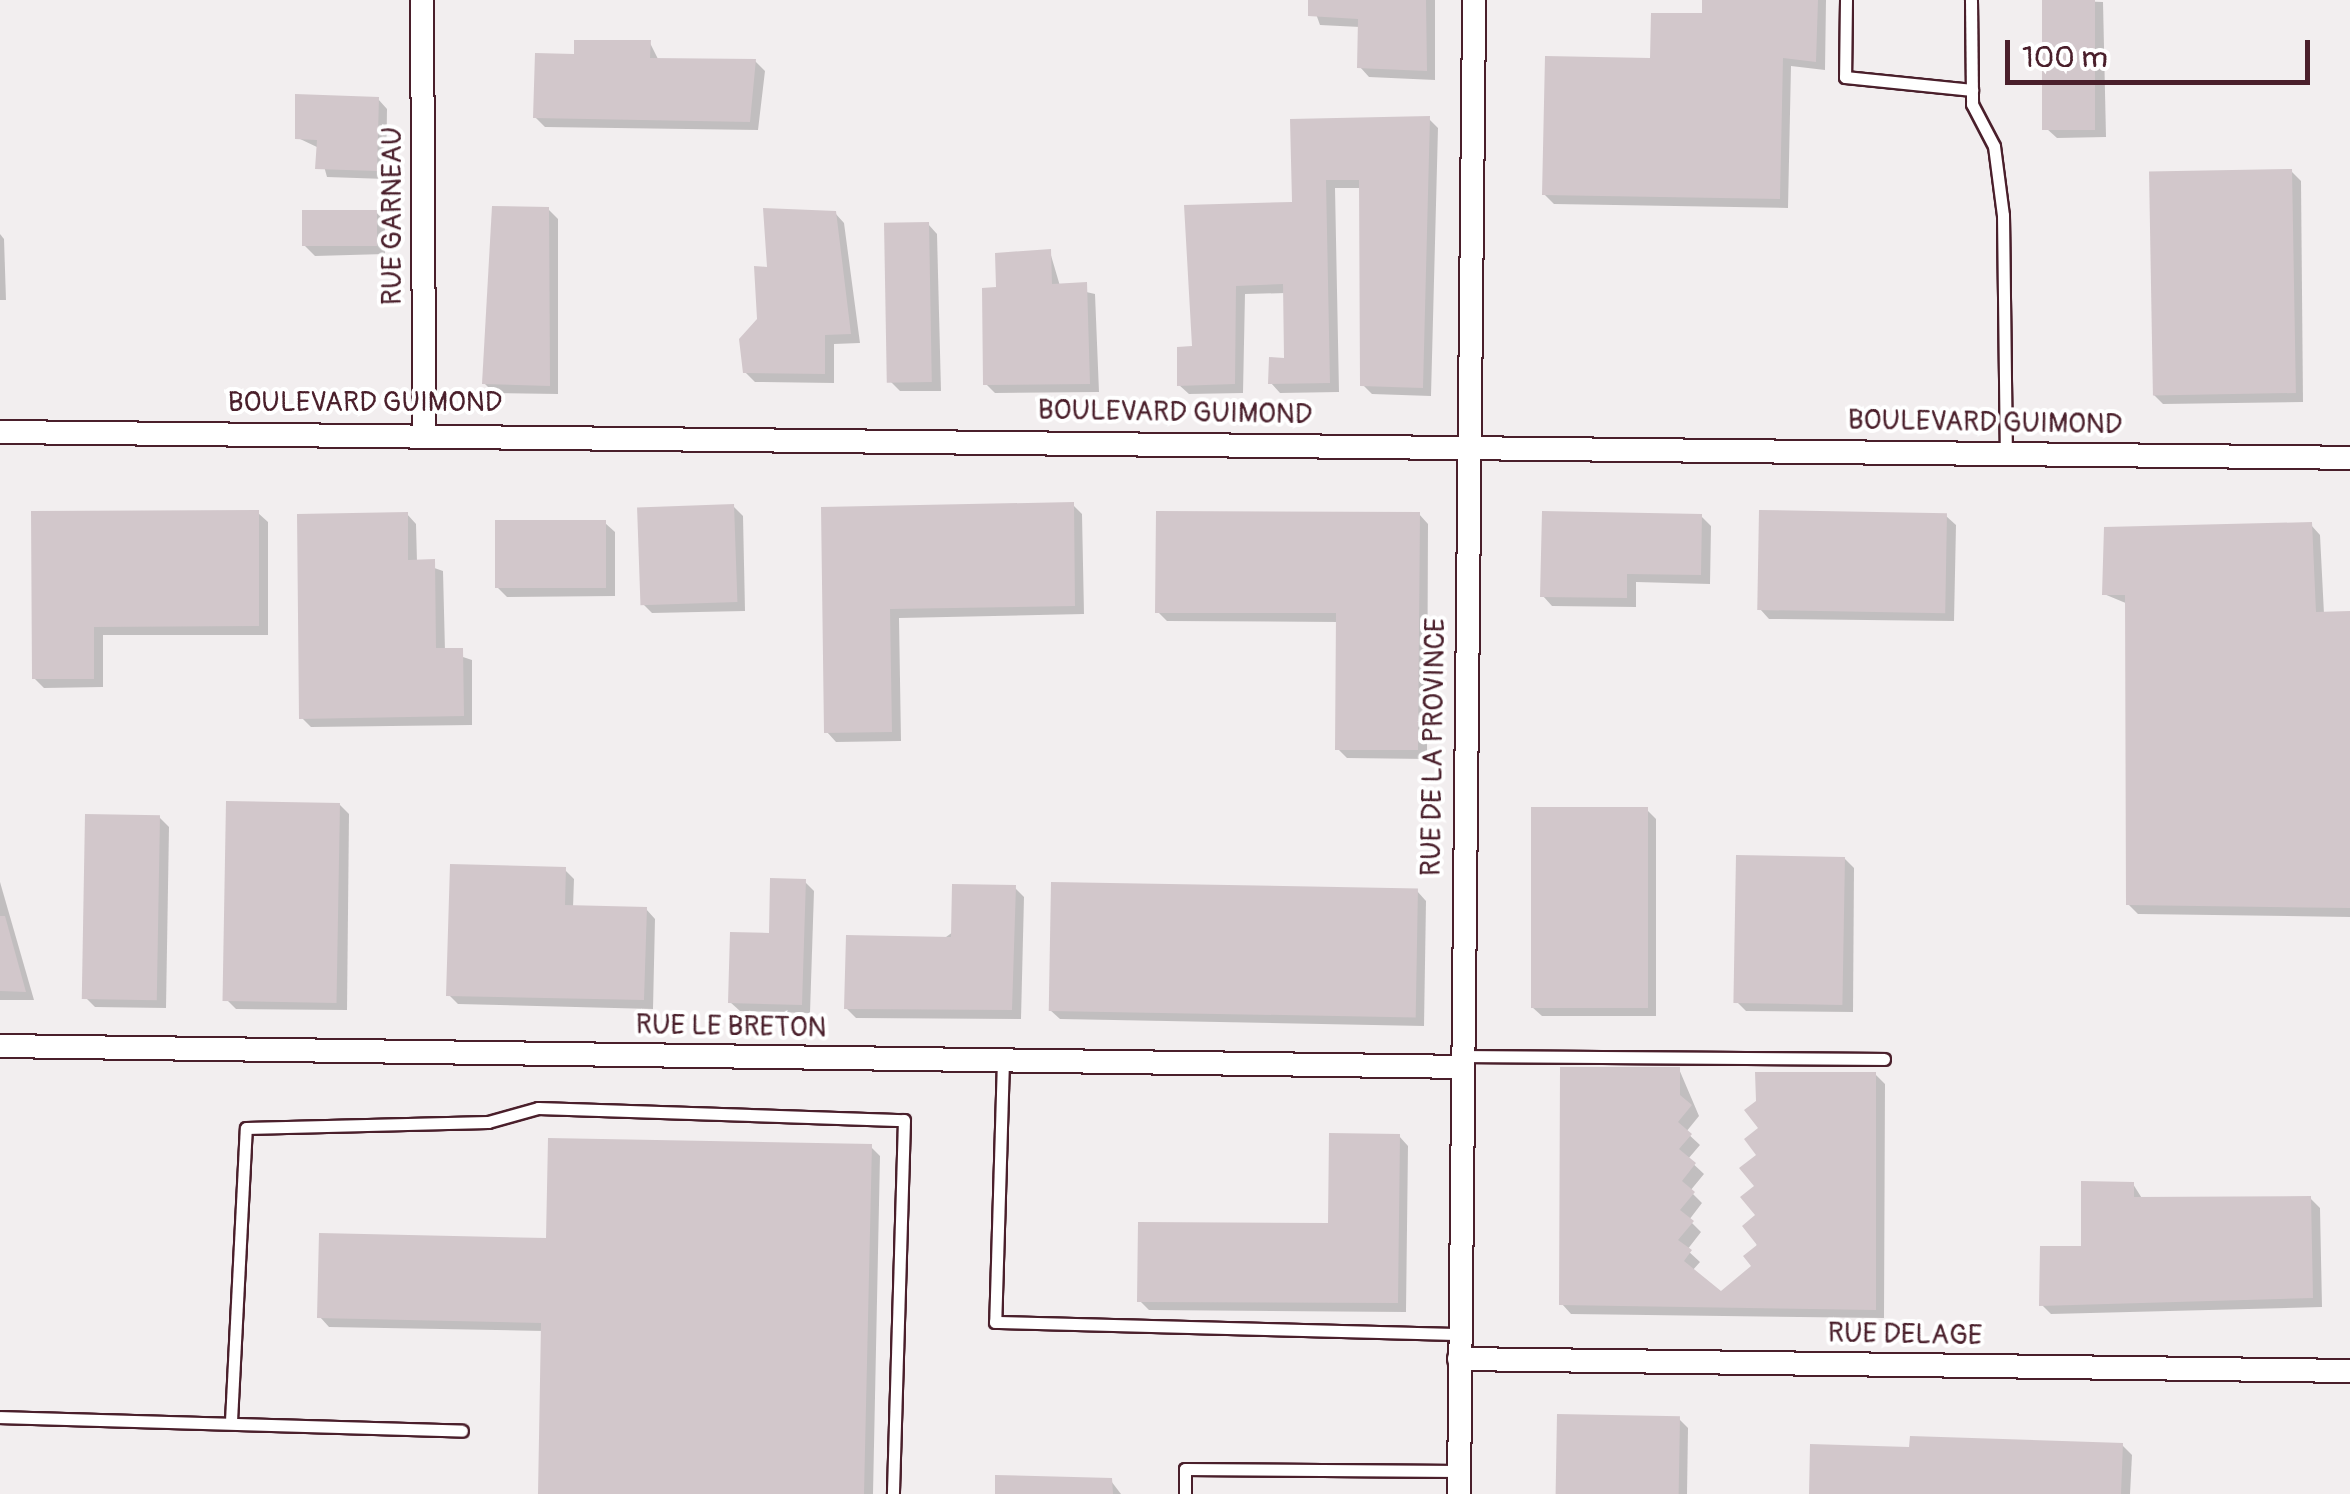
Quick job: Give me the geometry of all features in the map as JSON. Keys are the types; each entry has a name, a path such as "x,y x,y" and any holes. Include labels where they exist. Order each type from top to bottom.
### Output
{"street":[{"name":"RUE GARNEAU","path":"422,0 424,432"},
{"name":"RUE DE LA PROVINCE","path":"1459,1483 1474,0"},
{"name":"BOULEVARD GUIMOND","path":"0,432 424,432 2350,458"},
{"name":"RUE LE BRETON","path":"0,1046 1002,1060 1461,1061"},
{"name":"RUE DELAGE","path":"1459,1359 2350,1371"}],"lane":[{"path":"1846,0 1844,77 1972,90"},
{"path":"1971,0 1972,90 1994,146 2003,215 2006,454"},
{"path":"1461,1061 1884,1059"},
{"path":"1002,1060 995,1322 1459,1334"},
{"path":"231,1421 246,1128 488,1122 538,1108 904,1120 893,1494"},
{"path":"0,1417 462,1431"},
{"path":"1185,1494 1186,1469 1459,1483"}],"shaded area":[{"path":"0,0 2350,0 2350,1494 0,1494"}],"building":[{"path":"1308,0 1426,0 1427,71 1357,68 1358,19 1308,16"},
{"path":"1702,0 1818,0 1816,62 1783,58 1780,199 1542,195 1545,56 1650,58 1651,13 1702,13"},
{"path":"2042,0 2095,0 2095,130 2042,130"},
{"path":"574,40 651,40 650,58 756,59 750,122 533,118 535,53 574,54"},
{"path":"295,94 379,97 377,171 315,169 317,140 295,139"},
{"path":"1430,116 1423,388 1360,386 1359,180 1326,180 1330,383 1268,384 1269,357 1284,358 1283,284 1236,286 1235,384 1177,386 1177,347 1192,346 1184,205 1292,202 1290,119"},
{"path":"2292,169 2296,393 2153,395 2149,171"},
{"path":"492,206 549,207 550,386 482,384"},
{"path":"763,208 836,211 851,334 825,335 825,374 743,373 739,339 757,319 754,266 767,267"},
{"path":"302,210 377,210 377,246 302,246"},
{"path":"929,222 932,382 887,383 884,223"},
{"path":"1051,249 1052,284 1087,282 1090,384 983,385 982,288 996,287 995,253"},
{"path":"1074,502 1075,606 890,609 892,732 824,733 821,507"},
{"path":"734,504 737,602 640,605 637,507"},
{"path":"259,510 259,626 94,627 94,679 32,679 31,511"},
{"path":"1759,510 1947,513 1945,613 1757,610"},
{"path":"1156,511 1420,512 1418,750 1335,750 1336,613 1155,613"},
{"path":"1542,511 1702,514 1701,575 1627,574 1627,598 1540,597"},
{"path":"408,512 408,560 435,559 436,648 463,648 464,716 299,719 297,514"},
{"path":"495,520 606,520 606,588 495,588"},
{"path":"2312,522 2316,612 2350,611 2350,908 2126,905 2125,595 2102,595 2104,527"},
{"path":"226,801 340,803 336,1003 223,1001"},
{"path":"1531,807 1648,807 1648,1008 1531,1008"},
{"path":"85,814 160,815 157,1000 82,999"},
{"path":"1736,855 1845,857 1842,1005 1733,1003"},
{"path":"450,864 566,867 565,905 647,907 644,1000 446,996"},
{"path":"770,878 806,879 802,1005 728,1003 730,932 769,933"},
{"path":"1051,882 1418,888 1416,1017 1049,1011"},
{"path":"952,884 1016,885 1012,1010 844,1009 846,935 951,937"},
{"path":"0,916 5,916 26,992 0,991"},
{"path":"1560,1067 1680,1067 1680,1095 1692,1105 1678,1122 1692,1134 1679,1149 1696,1163 1682,1181 1695,1192 1680,1210 1694,1221 1678,1240 1692,1250 1684,1261 1721,1291 1751,1266 1743,1256 1757,1245 1742,1226 1755,1215 1740,1197 1754,1186 1739,1168 1756,1155 1744,1139 1758,1128 1744,1110 1756,1101 1755,1072 1876,1072 1876,1310 1559,1305"},
{"path":"1329,1133 1400,1134 1398,1303 1137,1302 1138,1222 1328,1223"},
{"path":"548,1138 872,1144 864,1494 538,1494 541,1323 317,1318 319,1233 546,1238"},
{"path":"2081,1181 2134,1182 2134,1197 2311,1196 2313,1298 2039,1306 2040,1246 2081,1246"},
{"path":"1557,1414 1680,1416 1679,1494 1556,1494"},
{"path":"1910,1436 2123,1443 2121,1494 1809,1494 1810,1444 1909,1447"},
{"path":"995,1475 1112,1478 1113,1494 995,1494"}]}
